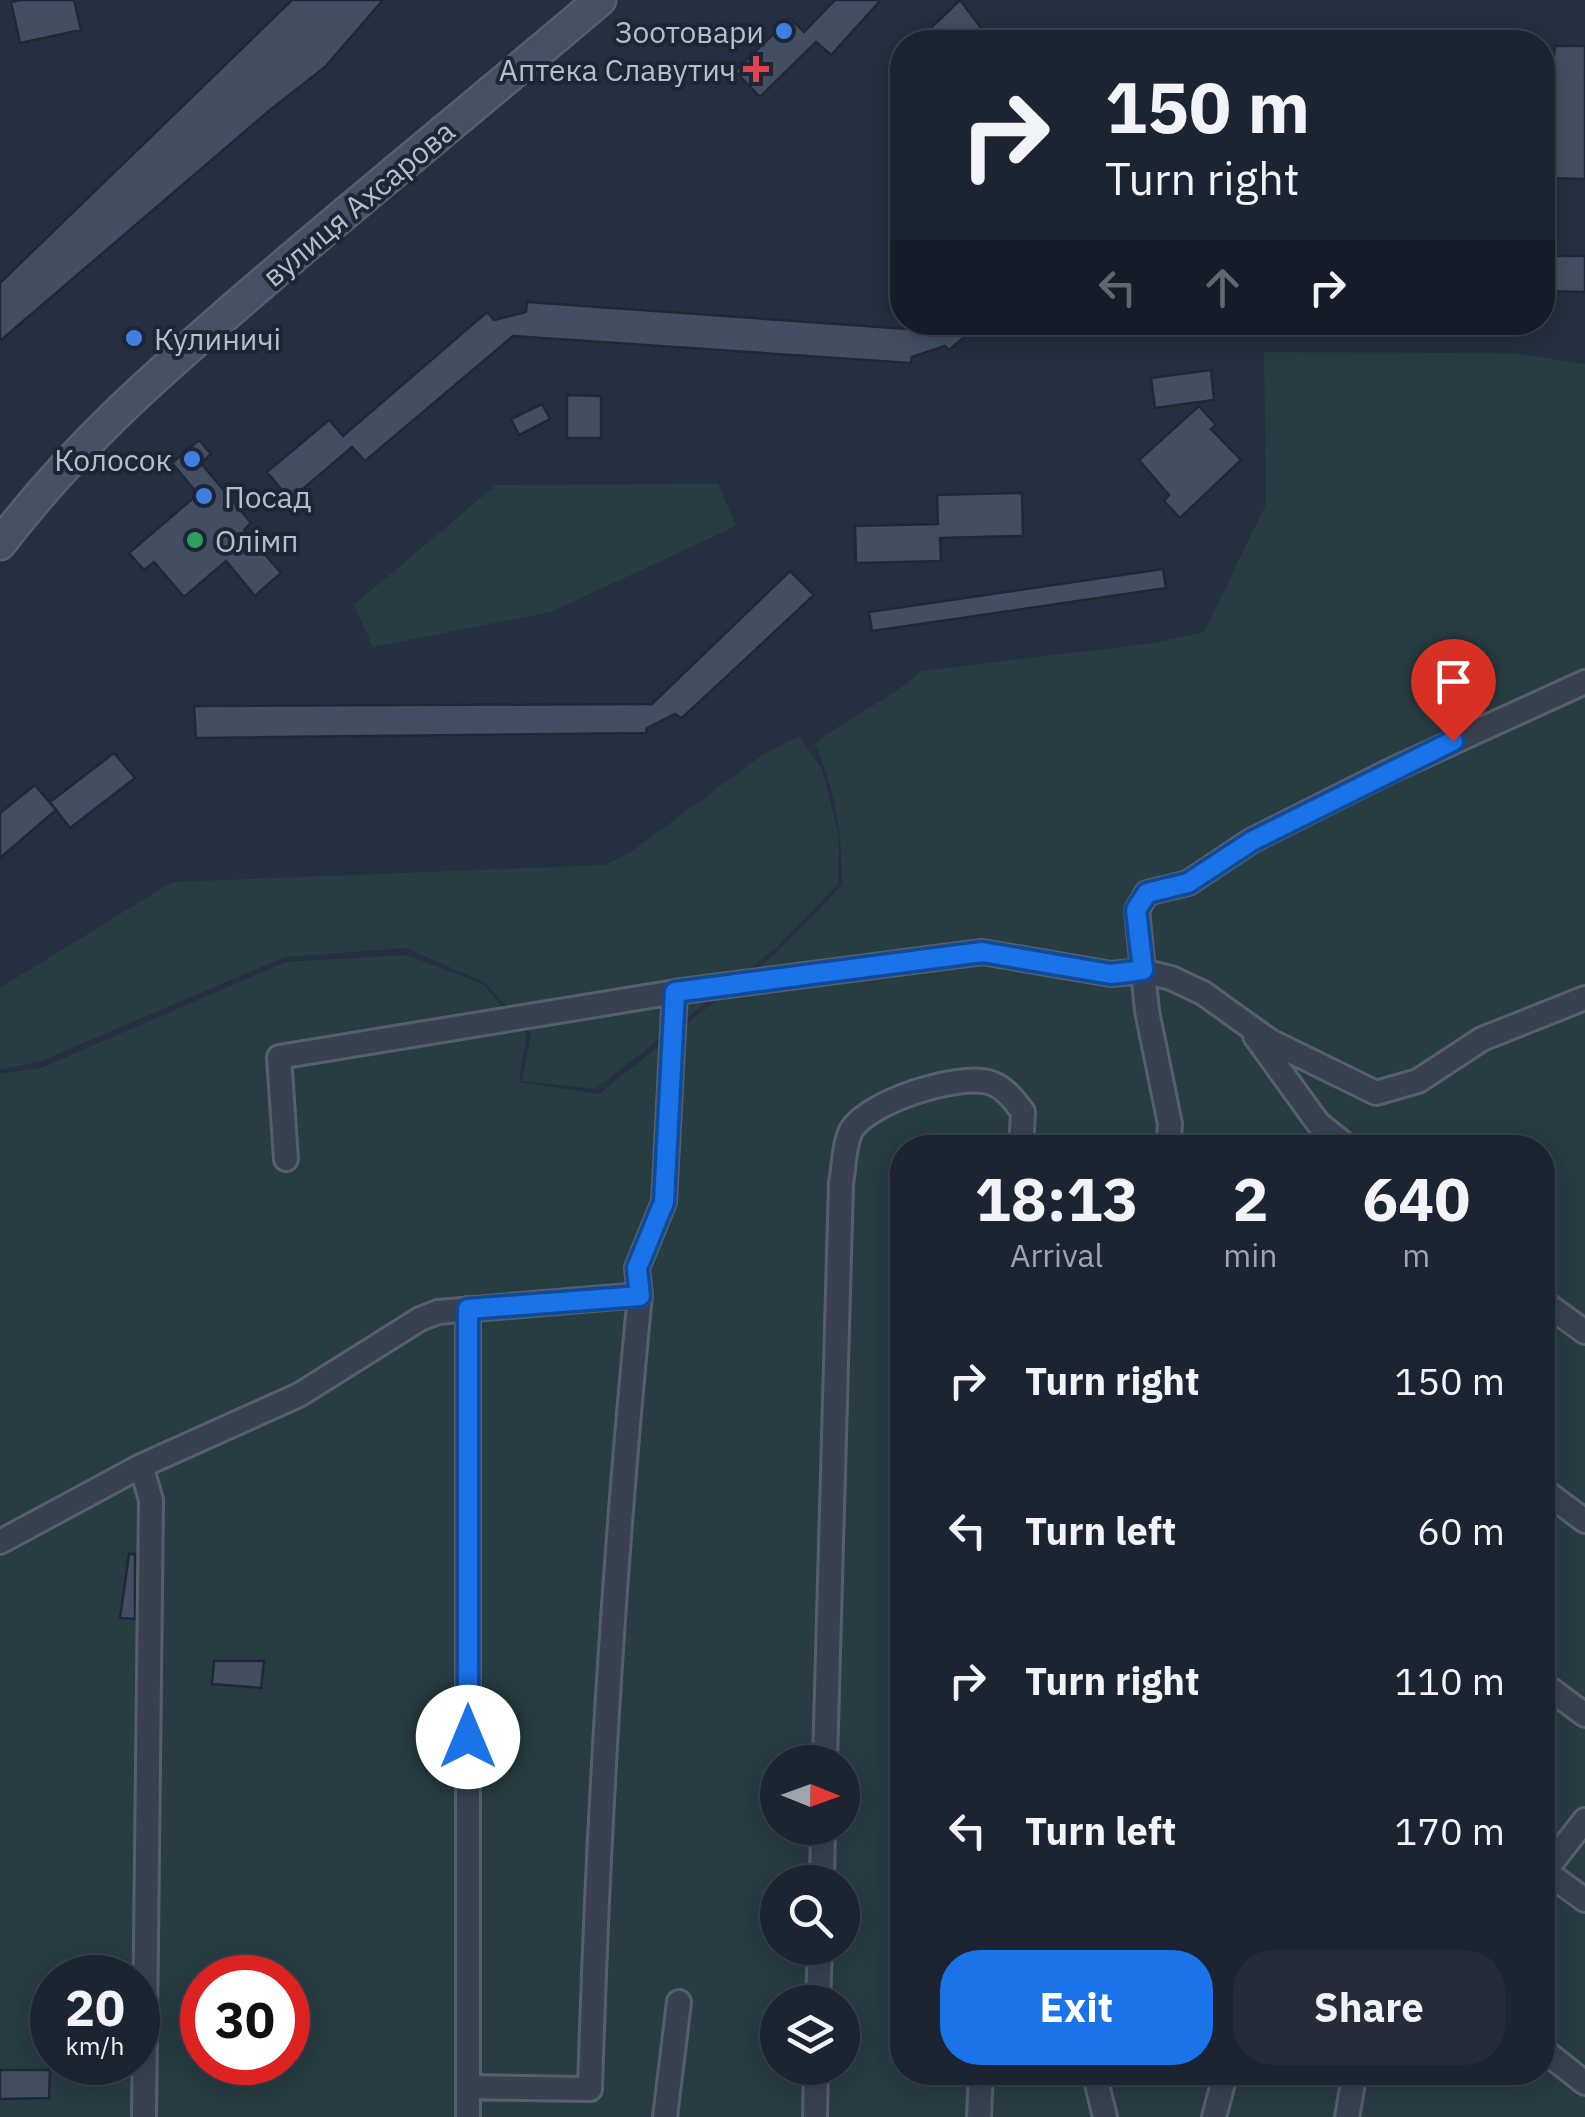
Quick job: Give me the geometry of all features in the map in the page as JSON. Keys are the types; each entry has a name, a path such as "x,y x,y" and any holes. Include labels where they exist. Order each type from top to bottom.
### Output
{"main road":[{"name":"вулиця Ахсарова","path":"0,544 55,475 116,411 600,0"}],"street":[{"path":"1170,1135 1136,910 1147,893 1188,883 1252,841 1355,788 1585,682"},
{"path":"286,1160 279,1058 675,992 982,952 1111,974 1142,966 1203,993 1270,1042 1376,1093 1418,1082 1482,1039 1585,998"},
{"path":"468,2087 590,2089 596,1867 621,1492 640,1296 637,1268 664,1202 675,992"},
{"path":"1247,1025 1318,1122 1334,1135"},
{"path":"825,1745 841,1183 850,1131 875,1108 958,1080 990,1082 1010,1095 1024,1112 1021,1135"},
{"path":"0,1542 141,1466 299,1396 420,1319 438,1312 640,1296"},
{"path":"1555,1308 1582,1322"},
{"path":"468,1309 468,2117"},
{"path":"141,1466 151,1500 144,2117"},
{"path":"1555,1499 1585,1521"},
{"path":"1555,1692 1585,1714"},
{"path":"1555,1857 1585,1820"},
{"path":"1555,1878 1585,1900"},
{"path":"665,2117 680,2002"},
{"path":"1555,2059 1585,2083"},
{"path":"815,2117 816,2085"},
{"path":"979,2117 980,2085"},
{"path":"1097,2085 1105,2117"},
{"path":"1214,2117 1223,2085"},
{"path":"1347,2117 1353,2085"}],"green space":[{"path":"1264,352 1513,353 1585,364 1585,2117 0,2117 0,1074 41,1068 286,962 406,955 483,984 527,1035 519,1082 599,1094 776,953 842,885 836,813 815,743 921,671 1154,643 1204,632 1266,504"},
{"path":"718,484 736,526 551,612 373,647 354,605 496,485"},
{"path":"799,736 822,769 839,835 838,885 776,948 595,1089 522,1081 531,1033 484,982 406,948 285,957 41,1061 0,1070 0,988 172,882 605,865 629,853 764,754"}],"building":[{"path":"74,0 81,30 20,43 11,2"},
{"path":"292,0 383,0 325,67 0,341 0,283"},
{"path":"835,0 881,0 831,55 816,42 760,97 735,71 790,18 804,32"},
{"path":"960,0 982,30 929,30"},
{"path":"1555,46 1585,46 1585,179 1555,178"},
{"path":"1555,256 1585,256 1585,292 1555,291"},
{"path":"527,302 890,328 890,335 967,335 949,350 945,346 912,357 911,363 513,336 365,461 352,447 290,500 267,472 329,420 343,436 487,312 494,320 526,312"},
{"path":"1211,370 1214,400 1155,408 1151,378"},
{"path":"567,395 601,396 601,438 567,438"},
{"path":"542,404 550,419 519,435 511,419"},
{"path":"1199,406 1216,425 1211,429 1241,460 1180,518 1164,501 1169,495 1139,460"},
{"name":"Олімп","path":"199,440 211,454 201,463 251,523 244,530 281,573 255,596 226,561 184,597 154,562 144,570 129,553 198,494 172,463"},
{"path":"1022,493 1023,536 940,538 941,561 856,563 855,526 938,524 937,495"},
{"path":"1163,569 1166,588 872,631 869,612"},
{"path":"790,571 814,595 682,718 675,714 647,728 646,733 196,738 194,706 652,704"},
{"path":"114,753 135,778 70,828 50,802"},
{"path":"35,785 56,810 0,858 0,813"},
{"path":"129,1554 135,1554 135,1619 120,1618"},
{"path":"214,1661 264,1661 261,1688 212,1684"},
{"path":"0,2070 30,2070 30,2085 49,2085 49,2098 0,2099"}],"place":[{"name":"Зоотовари","path":"784,31"},
{"name":"Аптека Славутич","path":"756,69"},
{"name":"Кулиничі","path":"134,338"},
{"name":"Колосок","path":"192,459"},
{"name":"Посад","path":"204,496"},
{"name":"Олімп","path":"195,540"}],"route":[{"path":"468,1737 468,1309 640,1296 637,1268 664,1202 675,992 982,952 1111,974 1143,970 1136,910 1147,893 1188,883 1252,841 1453,741"}]}
